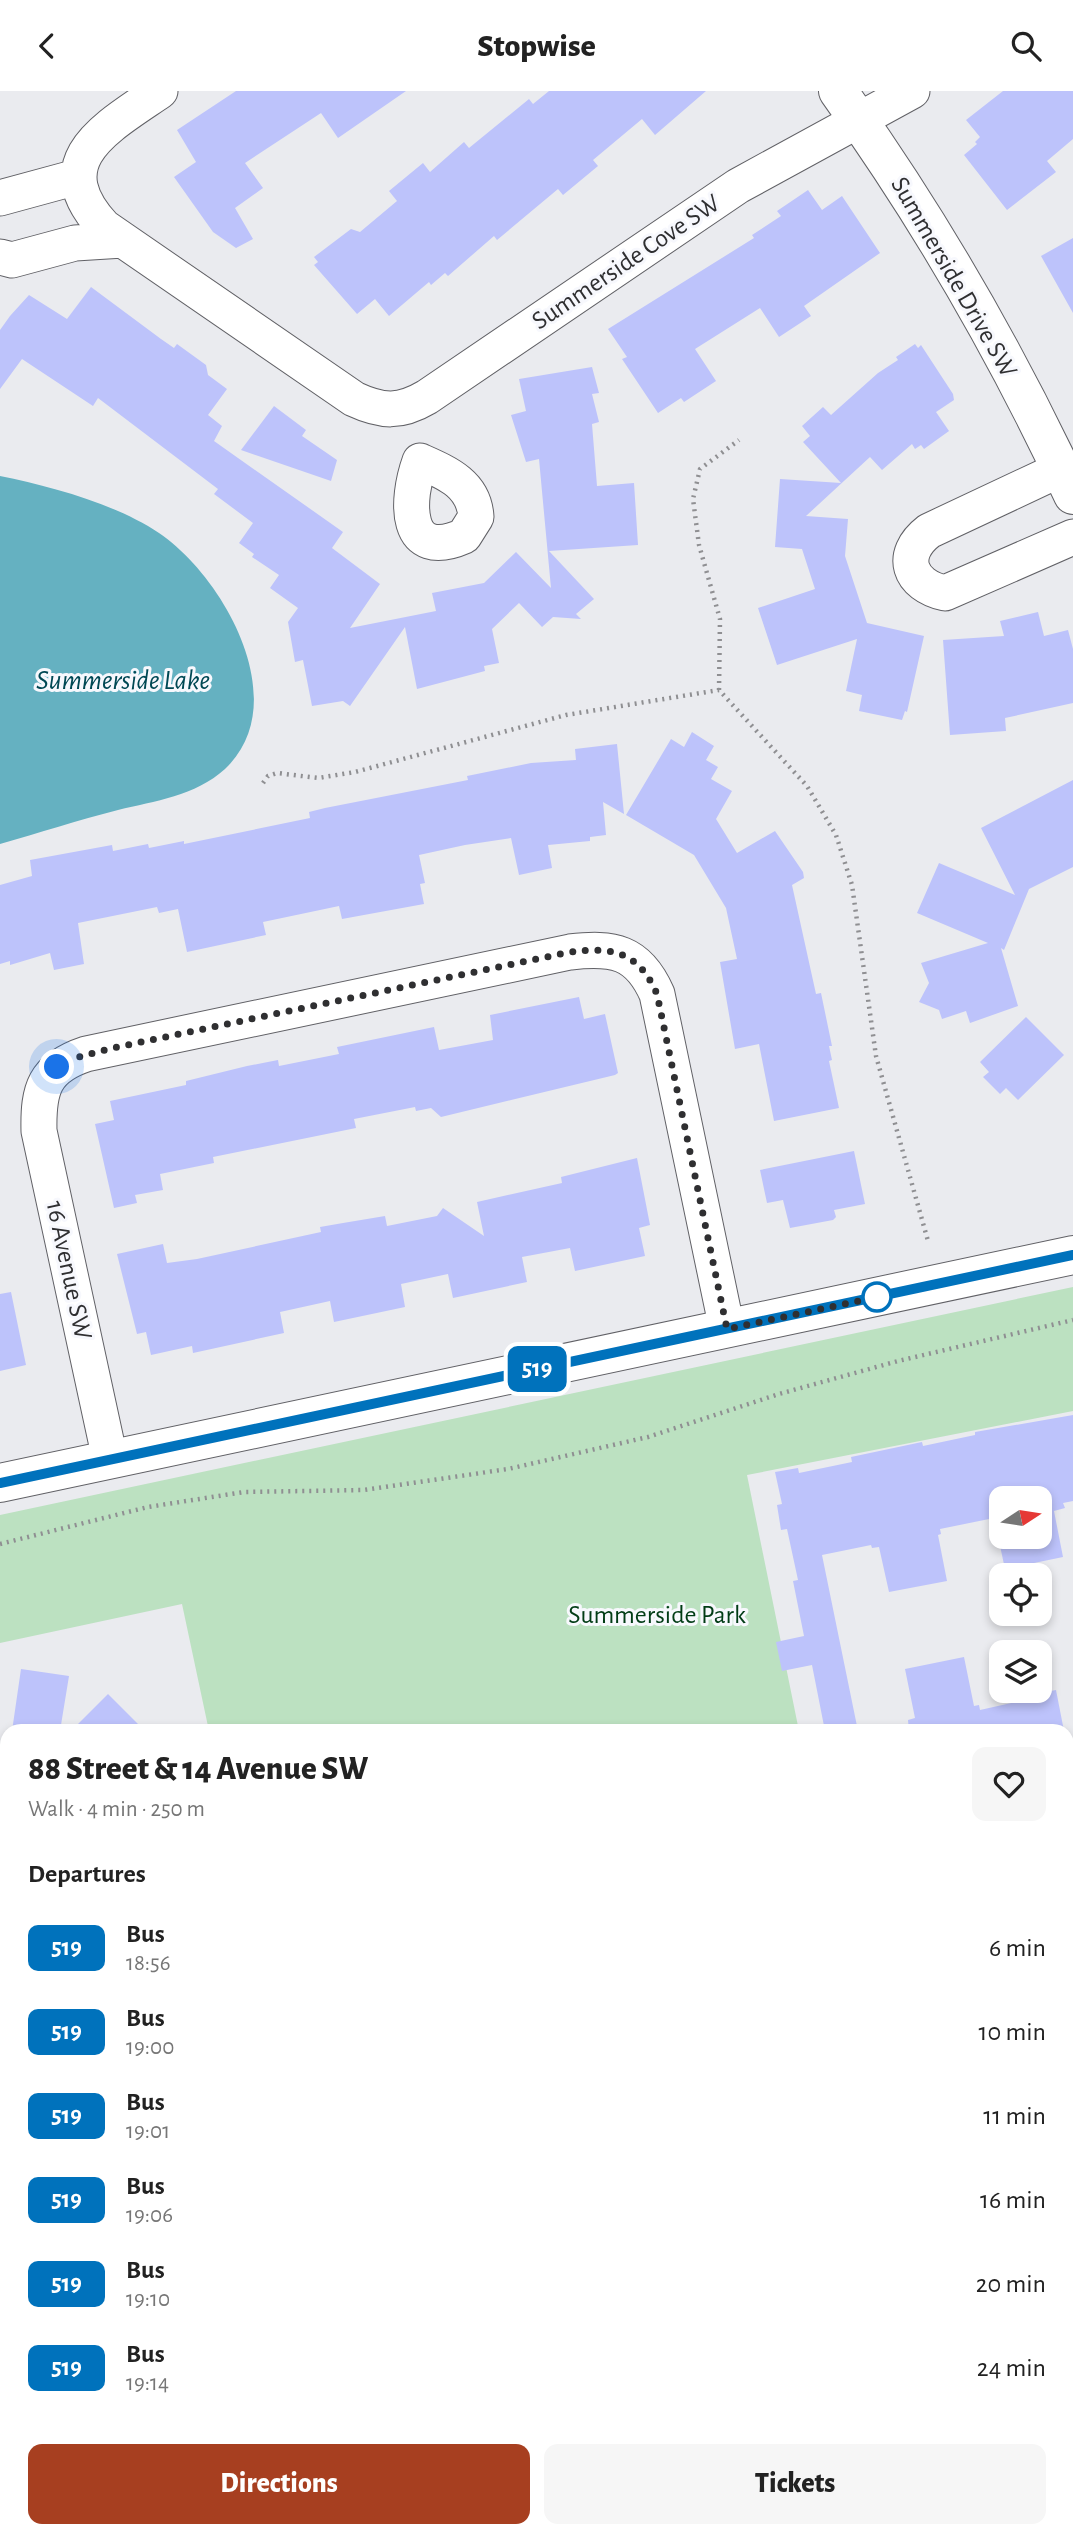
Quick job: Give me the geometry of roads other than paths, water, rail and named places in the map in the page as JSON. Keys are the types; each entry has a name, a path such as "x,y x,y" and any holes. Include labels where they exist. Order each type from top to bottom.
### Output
{"street":[{"path":"160,91 100,135 84,152 76,177 88,210 104,227 122,240 354,399 374,408 398,411 420,461"},
{"name":"Summerside Cove SW","path":"398,411 427,397 737,186 848,106 912,91"},
{"name":"Summerside Drive SW","path":"848,106 970,294 1067,482 929,531 913,547 912,569 917,581 927,589 945,593 1073,537"},
{"path":"0,198 76,177"},
{"path":"0,257 12,260 75,243 122,240"},
{"name":"16 Avenue SW","path":"110,1459 38,1131 38,1109 46,1081 57,1067 86,1054 570,952 596,949 622,954 643,969 657,994 727,1329"},
{"path":"0,1483 1073,1255"}],"water":[{"name":"Summerside Lake","path":"0,476 82,497 123,513 159,533 183,553 207,579 227,610 243,643 252,677 253,710 245,742 225,769 213,778 201,786 174,796 0,844"}],"park label":[{"name":"Summerside Park","path":"657,1615"}]}
